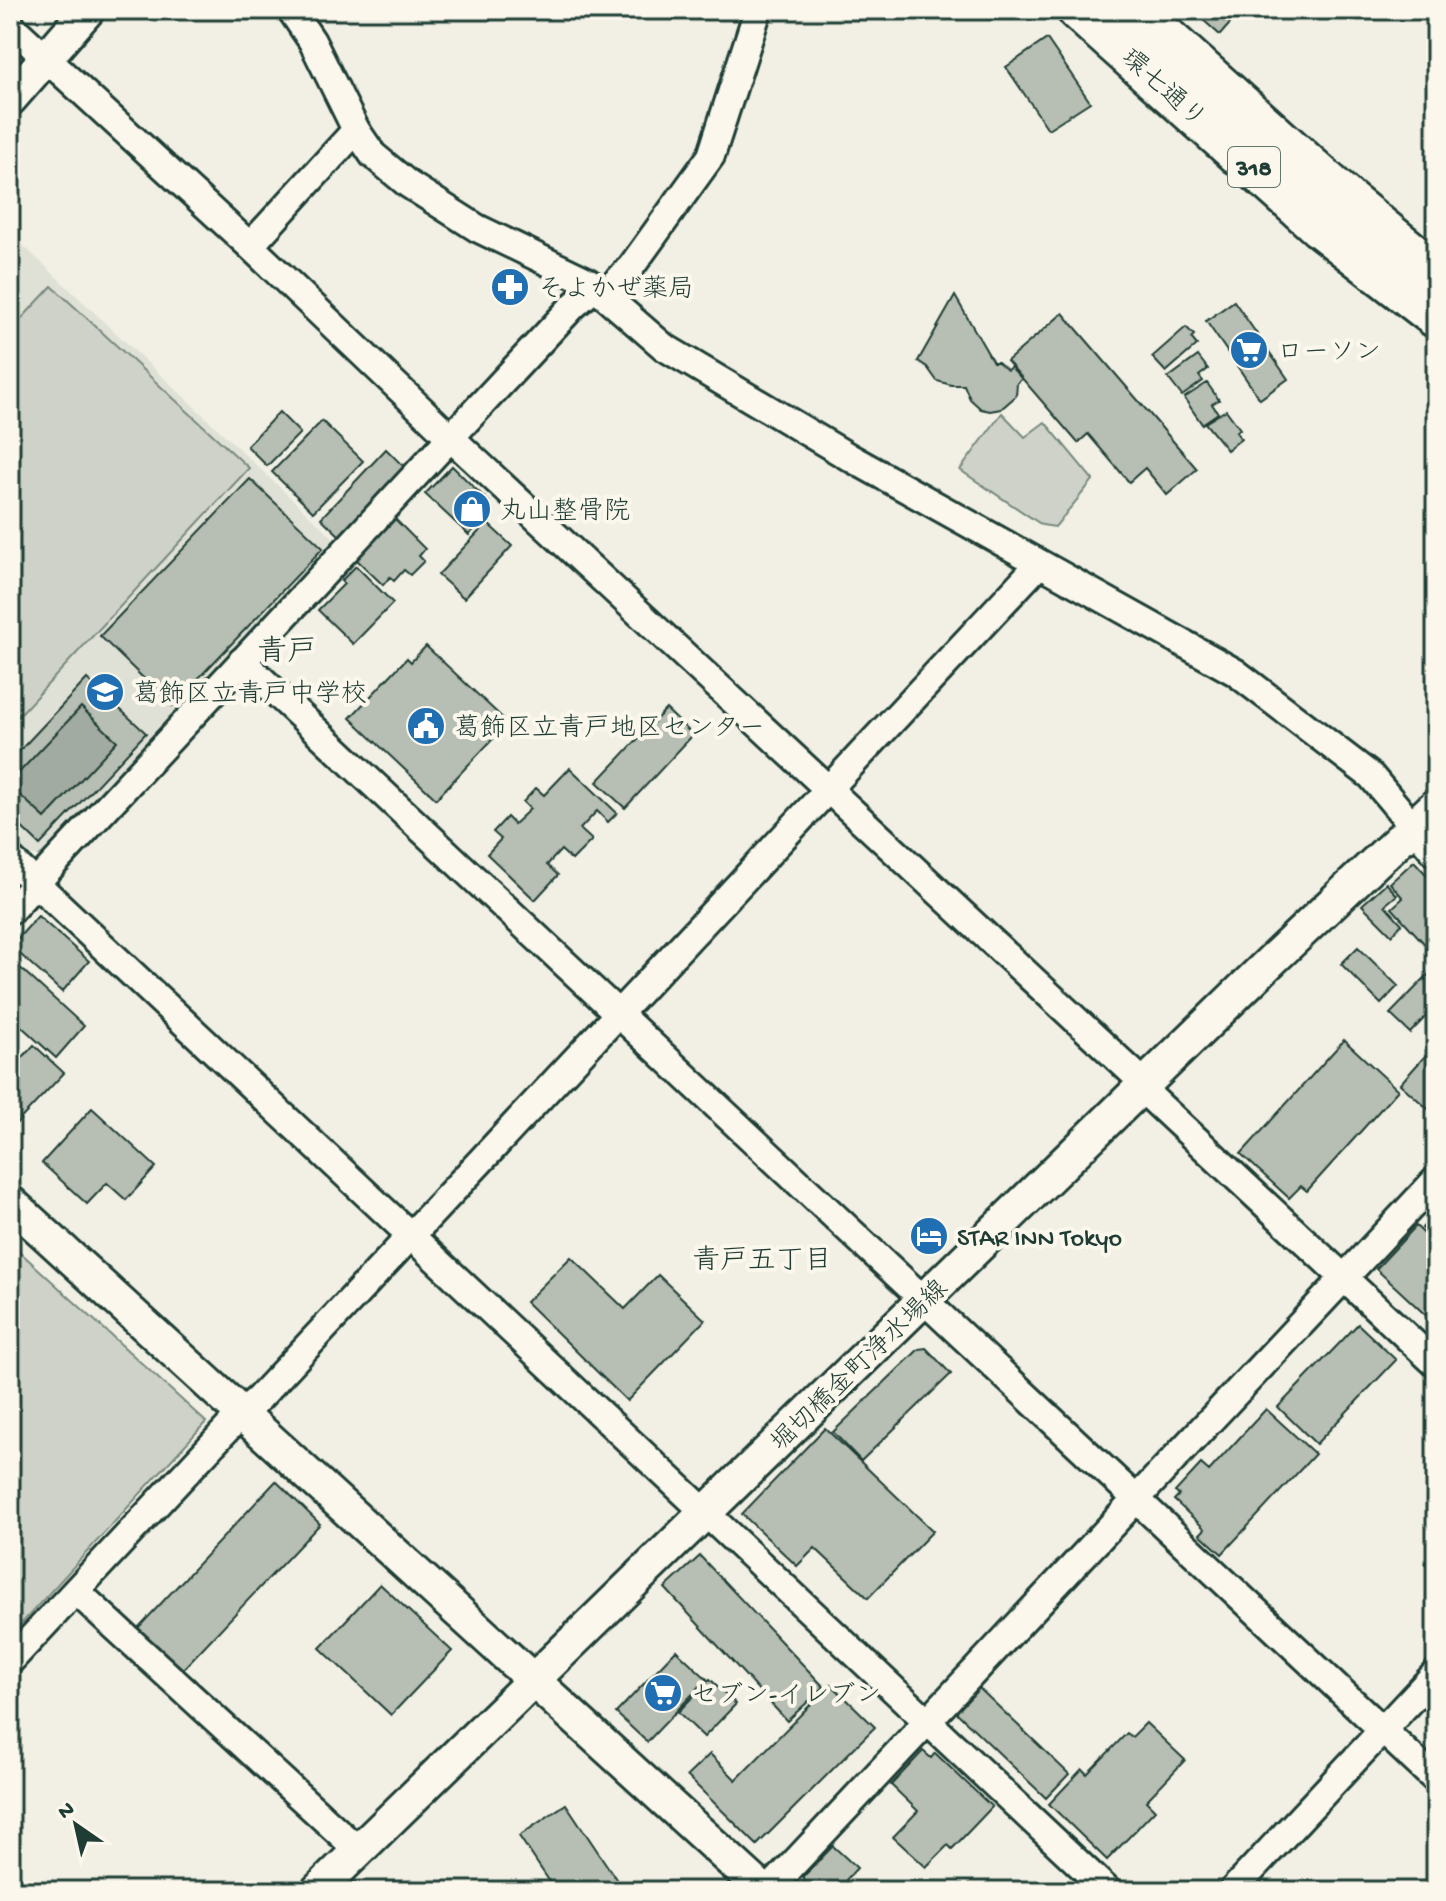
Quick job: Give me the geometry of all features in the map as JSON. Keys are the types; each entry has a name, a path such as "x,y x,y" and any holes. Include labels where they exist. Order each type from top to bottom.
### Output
{"main road":[{"name":"環七通り","path":"1079,10 1320,226 1436,316"},
{"name":"環七通り","path":"1134,10 1346,200 1412,254 1436,269"}],"street":[{"path":"10,99 88,10"},
{"path":"291,10 312,41 356,130 373,155 408,184 477,228 589,282 664,347 915,495 1235,672 1425,815 1436,854"},
{"path":"10,911 573,306 631,267 711,156 758,10"},
{"path":"10,25 250,246 1436,1364"},
{"path":"250,246 356,130"},
{"path":"10,1661 1039,564"},
{"path":"242,661 1436,1780"},
{"name":"堀切橋金町浄水場線","path":"325,1888 358,1850 533,1678 1425,815"},
{"path":"10,859 1108,1891"},
{"path":"10,1202 766,1891 1436,1180"},
{"path":"76,1591 358,1850"},
{"path":"1232,1891 1436,1673"}],"shaded area":[{"name":"葛飾区立青戸中学校","path":"10,233 340,544 45,857 25,855 10,841"},
{"path":"52,286 249,468 10,725 10,331"},
{"path":"1002,413 1025,437 1045,422 1093,480 1055,527 1042,525 960,470"},
{"path":"81,707 117,741 45,818 10,786 10,782"},
{"path":"10,1243 206,1422 10,1636"}],"building":[{"path":"1192,10 1242,10 1220,35"},
{"path":"1047,39 1090,102 1048,129 1006,67"},
{"path":"955,296 993,362 998,362 1007,370 1011,367 1022,379 1017,383 1016,396 1001,409 981,409 970,399 964,385 937,381 918,361"},
{"path":"1234,301 1288,379 1260,399 1206,321"},
{"path":"1063,313 1197,469 1167,495 1145,468 1129,482 1088,434 1078,443 1007,361"},
{"path":"1186,327 1194,335 1191,338 1197,345 1166,372 1152,357"},
{"path":"1198,356 1208,369 1199,376 1203,381 1182,396 1168,378"},
{"path":"1207,383 1219,400 1212,404 1218,413 1202,424 1184,398"},
{"path":"1226,410 1240,429 1236,432 1241,439 1227,450 1205,423"},
{"path":"279,412 300,433 267,466 247,446"},
{"path":"322,421 363,461 313,512 272,472"},
{"path":"386,449 406,469 341,537 321,518"},
{"path":"452,466 489,502 482,509 487,515 469,535 425,494"},
{"path":"250,479 323,548 172,706 100,636"},
{"path":"395,519 425,549 419,556 424,561 410,575 404,570 394,581 390,577 383,585 356,559"},
{"path":"487,523 512,546 464,598 438,575"},
{"path":"356,566 393,603 353,644 318,610 344,584 341,581"},
{"path":"426,646 508,723 436,799 350,718 407,658 411,662"},
{"path":"87,679 146,733 40,845 10,816 10,786 45,818 117,741 81,707 10,782 10,761"},
{"path":"666,709 693,735 625,808 597,782"},
{"path":"570,768 617,813 608,822 597,811 580,829 592,840 572,860 561,850 547,865 558,875 535,900 487,854 501,839 493,832 507,817 514,824 530,809 523,802 536,788 544,795"},
{"path":"1414,861 1436,885 1436,946 1431,951 1392,908 1403,898 1390,883"},
{"path":"1386,883 1397,895 1385,905 1402,924 1392,935 1362,905"},
{"path":"38,916 89,961 62,992 11,946"},
{"path":"1358,947 1398,986 1381,1004 1341,964"},
{"path":"16,964 84,1026 56,1058 10,1016 10,970"},
{"path":"1428,975 1436,982 1436,1006 1410,1033 1390,1014"},
{"path":"1344,1040 1398,1090 1307,1191 1301,1186 1289,1198 1241,1154"},
{"path":"34,1045 64,1073 10,1130 10,1071"},
{"path":"1425,1056 1436,1066 1436,1116 1400,1084"},
{"path":"92,1108 156,1167 126,1200 107,1183 87,1204 42,1163"},
{"path":"1436,1213 1436,1240 1422,1228"},
{"path":"1416,1226 1436,1245 1436,1313 1430,1319 1376,1269"},
{"path":"571,1257 625,1309 658,1275 705,1320 627,1401 526,1302"},
{"path":"1358,1324 1396,1360 1316,1444 1278,1407"},
{"path":"926,1348 951,1374 861,1461 833,1432 919,1349"},
{"path":"1266,1409 1315,1454 1222,1554 1200,1534 1205,1529 1174,1500 1179,1495 1175,1492 1201,1464 1209,1471"},
{"path":"825,1428 933,1531 868,1598 815,1548 797,1566 742,1514"},
{"path":"276,1481 320,1524 181,1671 137,1629"},
{"path":"700,1556 824,1687 787,1721 665,1588"},
{"path":"380,1584 452,1651 391,1715 320,1648"},
{"path":"676,1650 707,1679 647,1742 616,1713"},
{"path":"710,1679 736,1704 704,1737 678,1712"},
{"path":"831,1684 875,1727 757,1845 687,1776 710,1754 736,1780"},
{"path":"979,1688 1069,1774 1046,1798 956,1712"},
{"path":"1146,1723 1185,1760 1146,1801 1155,1810 1107,1860 1049,1804 1082,1769 1087,1774 1127,1733 1132,1737"},
{"path":"923,1751 931,1758 935,1753 992,1807 952,1849 948,1845 926,1867 893,1837 918,1811 891,1785"},
{"path":"566,1804 624,1891 556,1891 519,1836"},
{"path":"833,1846 857,1868 846,1880 858,1891 805,1891 804,1876"}],"place":[{"name":"そよかぜ薬局","path":"510,287"},
{"name":"ローソン","path":"1249,350"},
{"name":"丸山整骨院","path":"472,509"},
{"name":"葛飾区立青戸中学校","path":"105,692"},
{"name":"葛飾区立青戸地区センター","path":"426,726"},
{"name":"STAR INN Tokyo","path":"929,1236"},
{"name":"セブン-イレブン","path":"663,1693"}],"district":[{"name":"青戸","path":"287,650"},
{"name":"青戸五丁目","path":"762,1258"}]}
